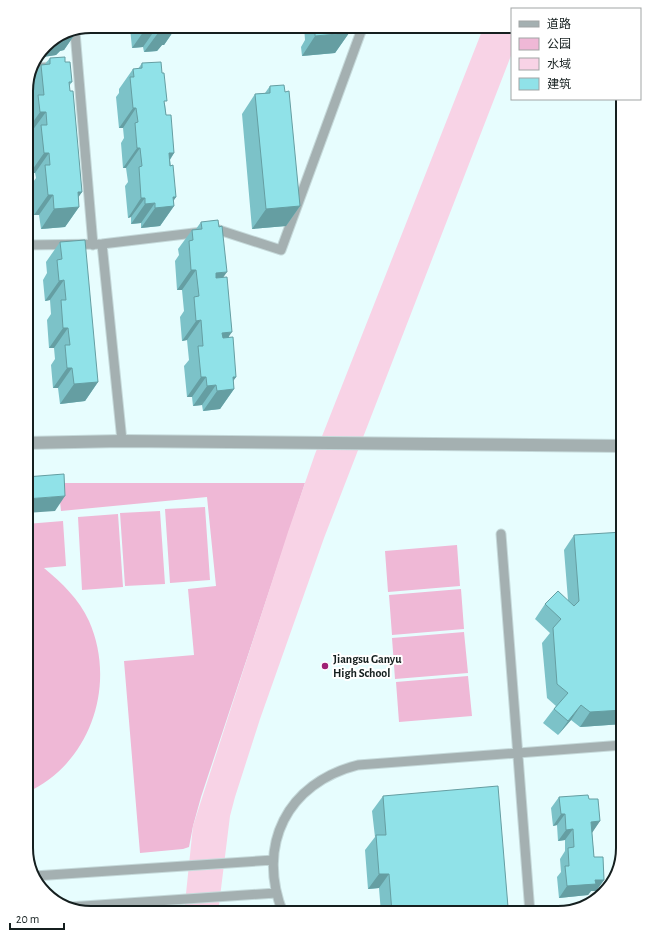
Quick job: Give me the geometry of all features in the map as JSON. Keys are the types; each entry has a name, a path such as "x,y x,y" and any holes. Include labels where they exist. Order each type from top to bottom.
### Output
{"street":[{"path":"33,443 122,442 616,446"}],"lane":[{"path":"33,245 97,245 218,230 281,250 360,33"},
{"path":"75,35 71,66 97,245 122,442"},
{"path":"38,68 71,66"},
{"path":"501,534 529,906"},
{"path":"281,906 273,882 273,860 279,831 285,817 304,793 329,775 358,765 616,745"},
{"path":"40,876 273,860"},
{"path":"121,906 276,893"}],"green space":[{"path":"58,483 305,483 201,797 189,847 183,849 140,853 124,661 194,655 188,589 216,586 207,497 61,511"},
{"path":"205,507 210,580 170,583 165,509"},
{"path":"160,511 165,584 125,586 120,513"},
{"path":"118,514 123,587 82,590 78,517"},
{"path":"63,521 66,566 44,568 70,592 85,613 97,645 100,670 99,695 92,720 82,742 67,763 49,780 33,789 33,523"},
{"path":"457,545 460,586 388,592 385,551"},
{"path":"461,589 464,629 392,635 389,595"},
{"path":"464,632 468,673 395,679 392,638"},
{"path":"468,676 472,716 399,722 396,682"}],"water":[{"path":"481,33 511,33 511,56 324,538 260,719 230,816 219,906 185,906 193,826 288,532 315,454"}],"building":[{"path":"315,33 349,33 315,36"},
{"path":"65,57 65,62 70,62 72,82 69,82 70,91 73,91 82,192 78,192 79,207 54,209 53,195 48,195 45,165 50,165 49,153 44,153 41,125 47,125 46,112 40,112 38,95 44,95 41,65 50,64 50,58"},
{"path":"161,62 162,73 164,73 167,101 164,101 166,115 171,115 174,153 169,153 170,166 173,165 176,197 173,197 174,206 155,208 155,203 145,204 145,198 141,198 139,167 142,166 140,148 137,148 135,123 138,122 136,108 133,108 130,77 134,77 133,69 142,68 142,63"},
{"path":"284,85 285,92 289,91 300,206 266,209 255,94 270,93 270,86"},
{"path":"218,220 219,227 222,226 227,272 216,273 216,278 227,277 232,332 222,333 223,338 233,337 236,377 233,377 234,389 217,391 216,385 207,386 206,377 201,377 198,346 203,346 201,320 196,321 194,297 199,296 196,270 191,270 189,241 193,240 192,230 202,229 201,222"},
{"path":"85,240 98,382 74,384 72,368 67,368 65,345 70,345 68,328 63,328 61,300 66,300 64,280 59,281 57,260 62,259 60,242"},
{"path":"64,474 65,496 33,498 33,476"},
{"path":"616,532 616,710 590,712 581,705 568,721 554,709 568,693 557,684 553,628 561,619 545,604 558,591 574,606 579,601 574,535"},
{"path":"498,786 508,906 391,906 389,874 379,874 376,835 386,835 383,796"},
{"path":"588,795 589,799 598,799 600,821 591,822 594,857 603,857 604,880 595,880 596,884 567,886 565,866 569,866 568,848 574,847 573,829 566,830 565,814 561,814 559,797"}],"place":[{"name":"Jiangsu Ganyu High School","path":"325,666"}]}
